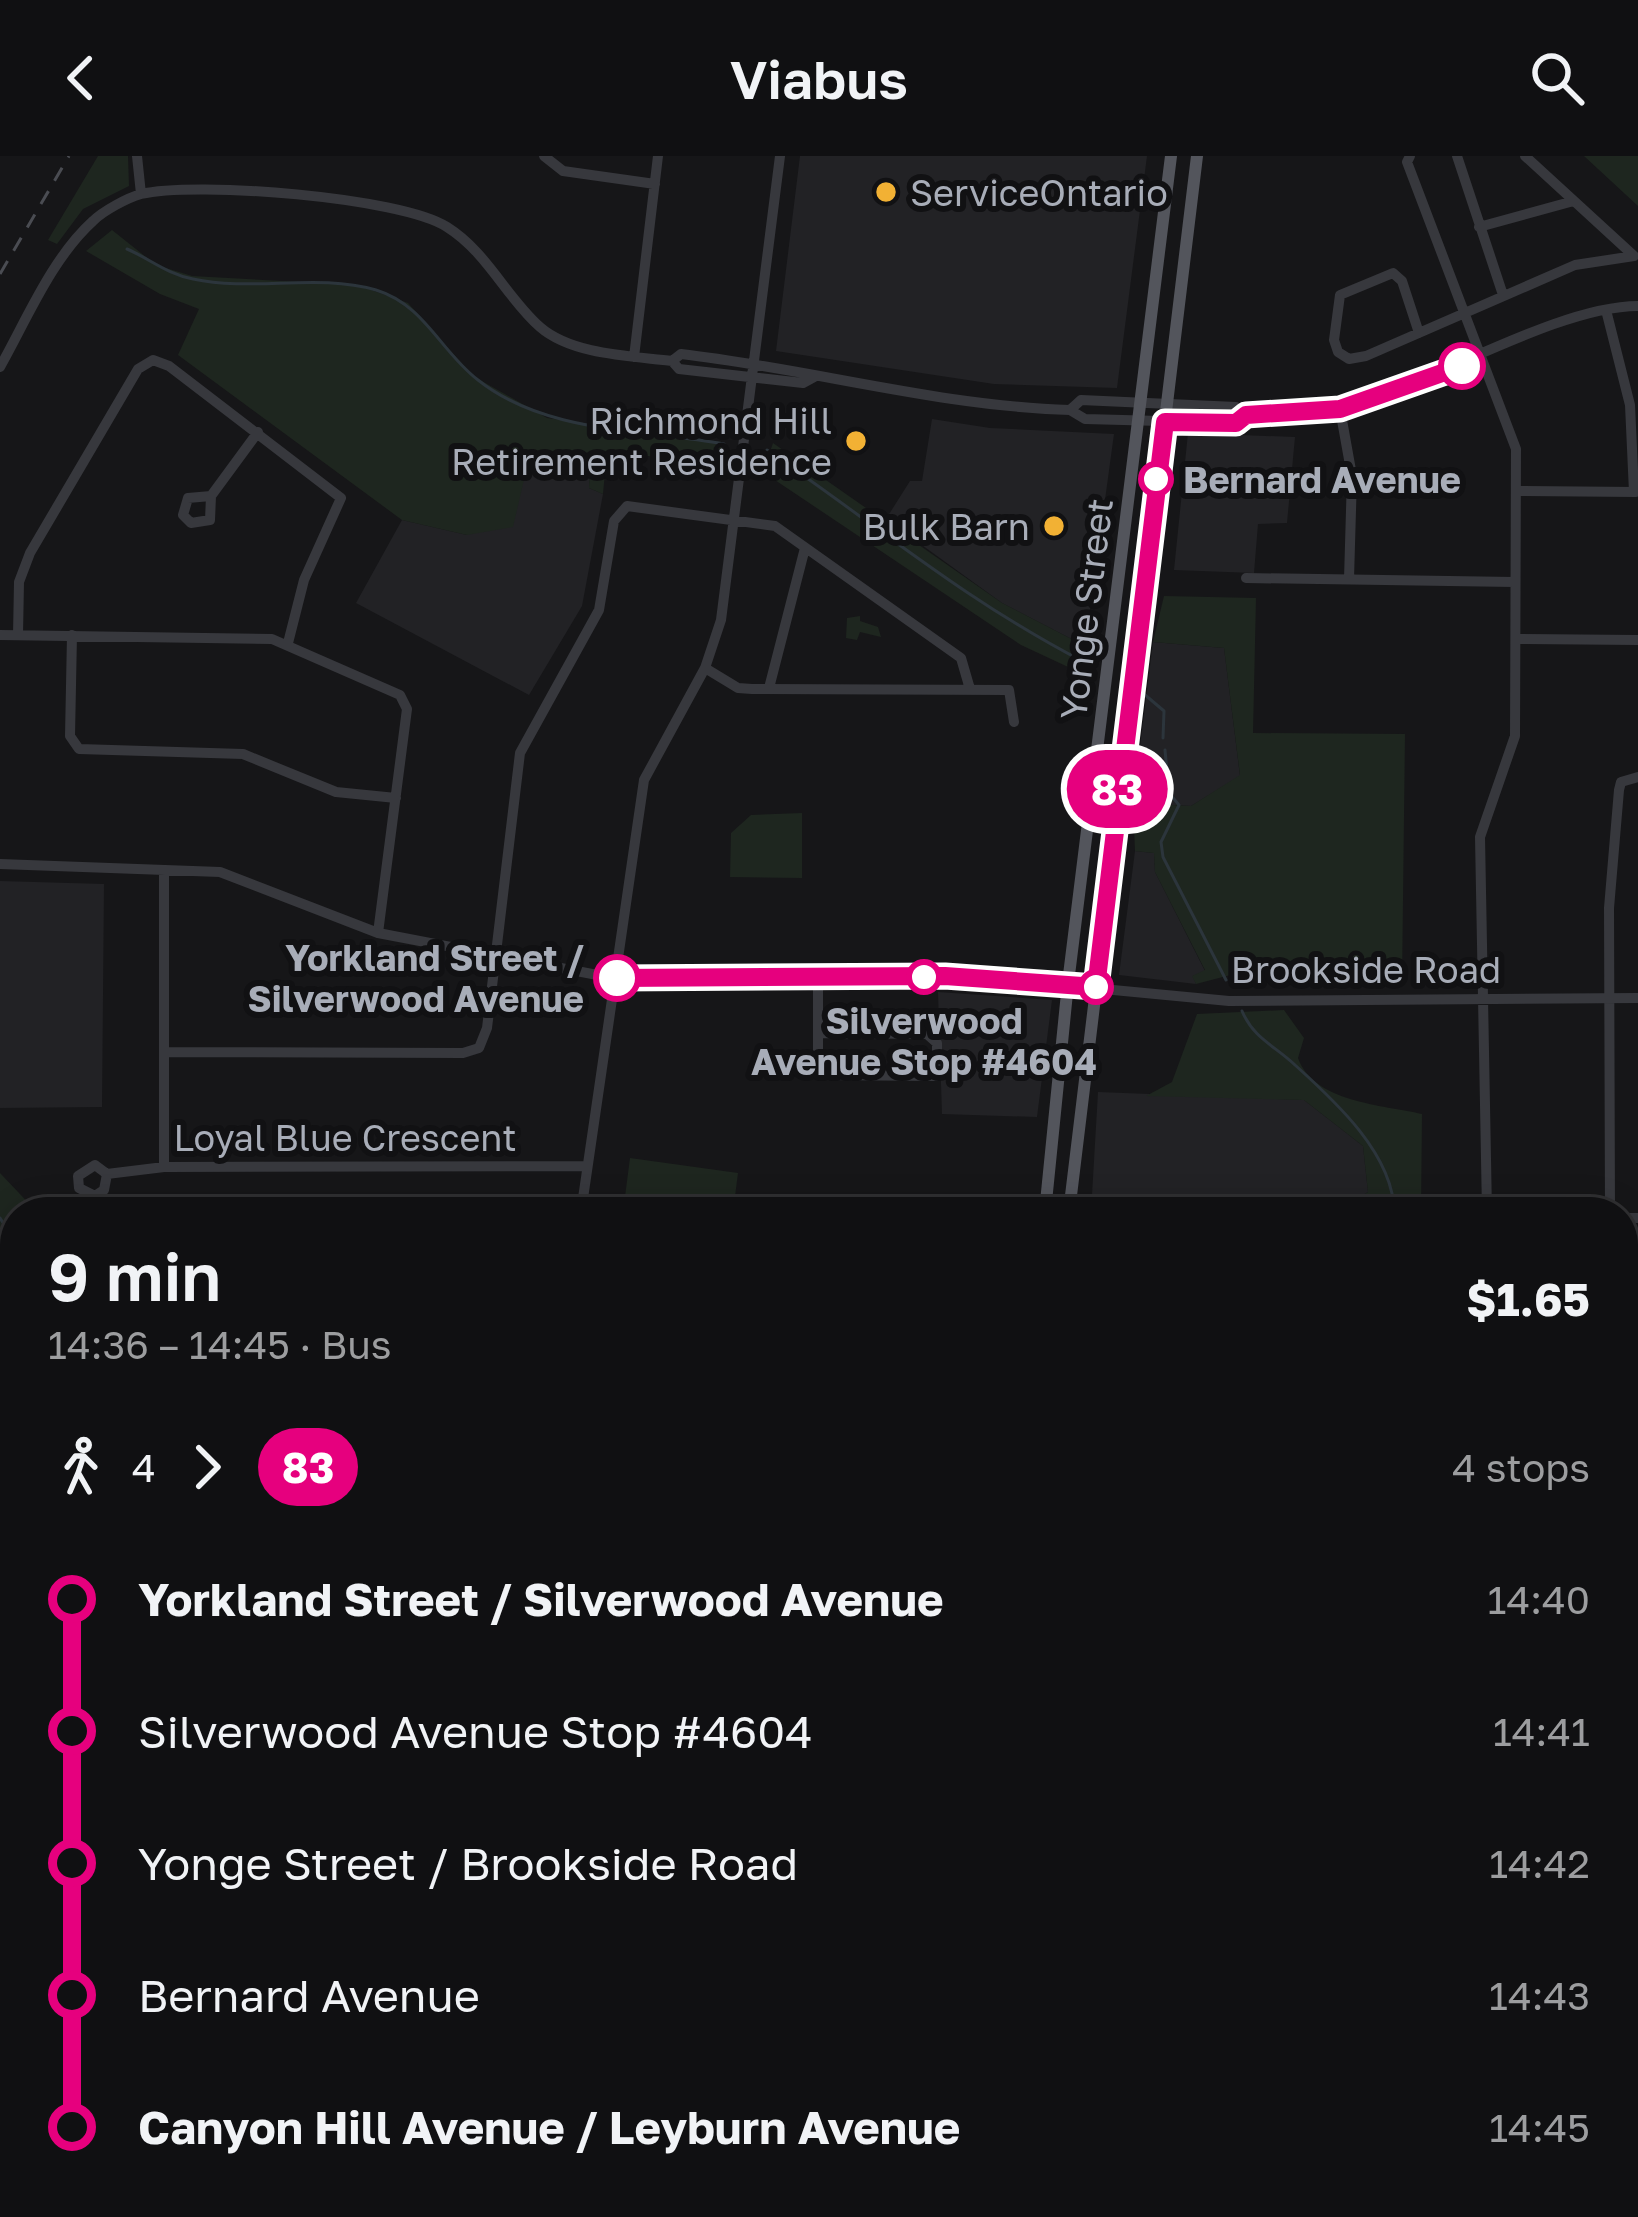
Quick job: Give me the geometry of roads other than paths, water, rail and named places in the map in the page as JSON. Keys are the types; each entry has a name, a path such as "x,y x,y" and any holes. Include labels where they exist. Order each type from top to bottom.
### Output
{"main road":[{"name":"Yonge Street","path":"1047,1197 1068,983 1172,156"},
{"name":"Yonge Street","path":"1071,1197 1197,156"}],"street":[{"path":"137,156 141,194"},
{"path":"544,156 563,171 655,184"},
{"path":"634,356 658,156"},
{"path":"582,1197 644,780 705,668 721,620 780,156"},
{"path":"1457,156 1503,295"},
{"path":"1419,332 1402,280 1393,273 1340,295 1334,340 1337,352 1349,358 1419,332 1575,265 1634,256 1525,156"},
{"path":"1408,159 1462,313 1513,430 1519,491 1515,736 1480,837 1487,1197"},
{"path":"0,367 69,247 95,219 141,194 354,198 410,208 449,227 486,261 542,329 579,346 672,361 681,354 753,370 1070,410 1084,419 1236,423 1246,415 1340,409 1481,358 1553,325 1638,306"},
{"path":"1479,227 1570,202"},
{"path":"1519,491 1636,492 1630,405 1606,310"},
{"path":"18,635 20,582 30,553 144,364 153,360 169,366 341,498 304,580 288,643"},
{"path":"1070,410 1081,400 1236,407 1246,415"},
{"path":"1340,409 1352,476 1349,579"},
{"path":"211,496 258,432"},
{"path":"166,1052 474,1050 487,1028 520,753 599,610 614,521 627,506 775,526 962,658 970,688"},
{"path":"769,688 805,548"},
{"path":"1246,578 1514,582"},
{"path":"72,634 70,736 80,749 243,754 336,792 396,798"},
{"path":"0,635 252,637 288,643 405,701 378,933"},
{"path":"1517,639 1638,640"},
{"path":"705,668 738,688 1009,690 1014,722"},
{"path":"1610,1197 1609,908 1619,790 1622,782 1638,777"},
{"path":"0,864 220,872 378,933 613,978"},
{"path":"164,870 164,1167"},
{"name":"Brookside Road","path":"613,978 945,976 1068,983 1229,1001 1638,998"},
{"path":"818,980 818,1033 818,1070 825,1076 937,1076 937,1043 927,1034 818,1033"},
{"name":"Loyal Blue Crescent","path":"107,1174 164,1167 585,1166"}],"waterway":[{"path":"127,249 167,270 216,283 331,283 376,290 420,317 478,380 534,411 596,427 724,444"},
{"path":"767,450 959,587 1082,661"},
{"path":"1144,694 1164,711 1163,738"},
{"path":"1165,750 1169,793 1179,805 1161,842 1163,857 1226,980"},
{"path":"1242,1011 1259,1035 1311,1079 1360,1131 1384,1170 1392,1197"}],"railway":[{"path":"0,274 69,156"}],"place":[{"name":"ServiceOntario","path":"886,192"},
{"name":"Richmond Hill Retirement Residence","path":"856,441"},
{"name":"Bernard Avenue","path":"1156,479"},
{"name":"Bulk Barn","path":"1054,526"},
{"name":"Silverwood Avenue Stop #4604","path":"924,977"},
{"name":"Yorkland Street / Silverwood Avenue","path":"617,978"}]}
